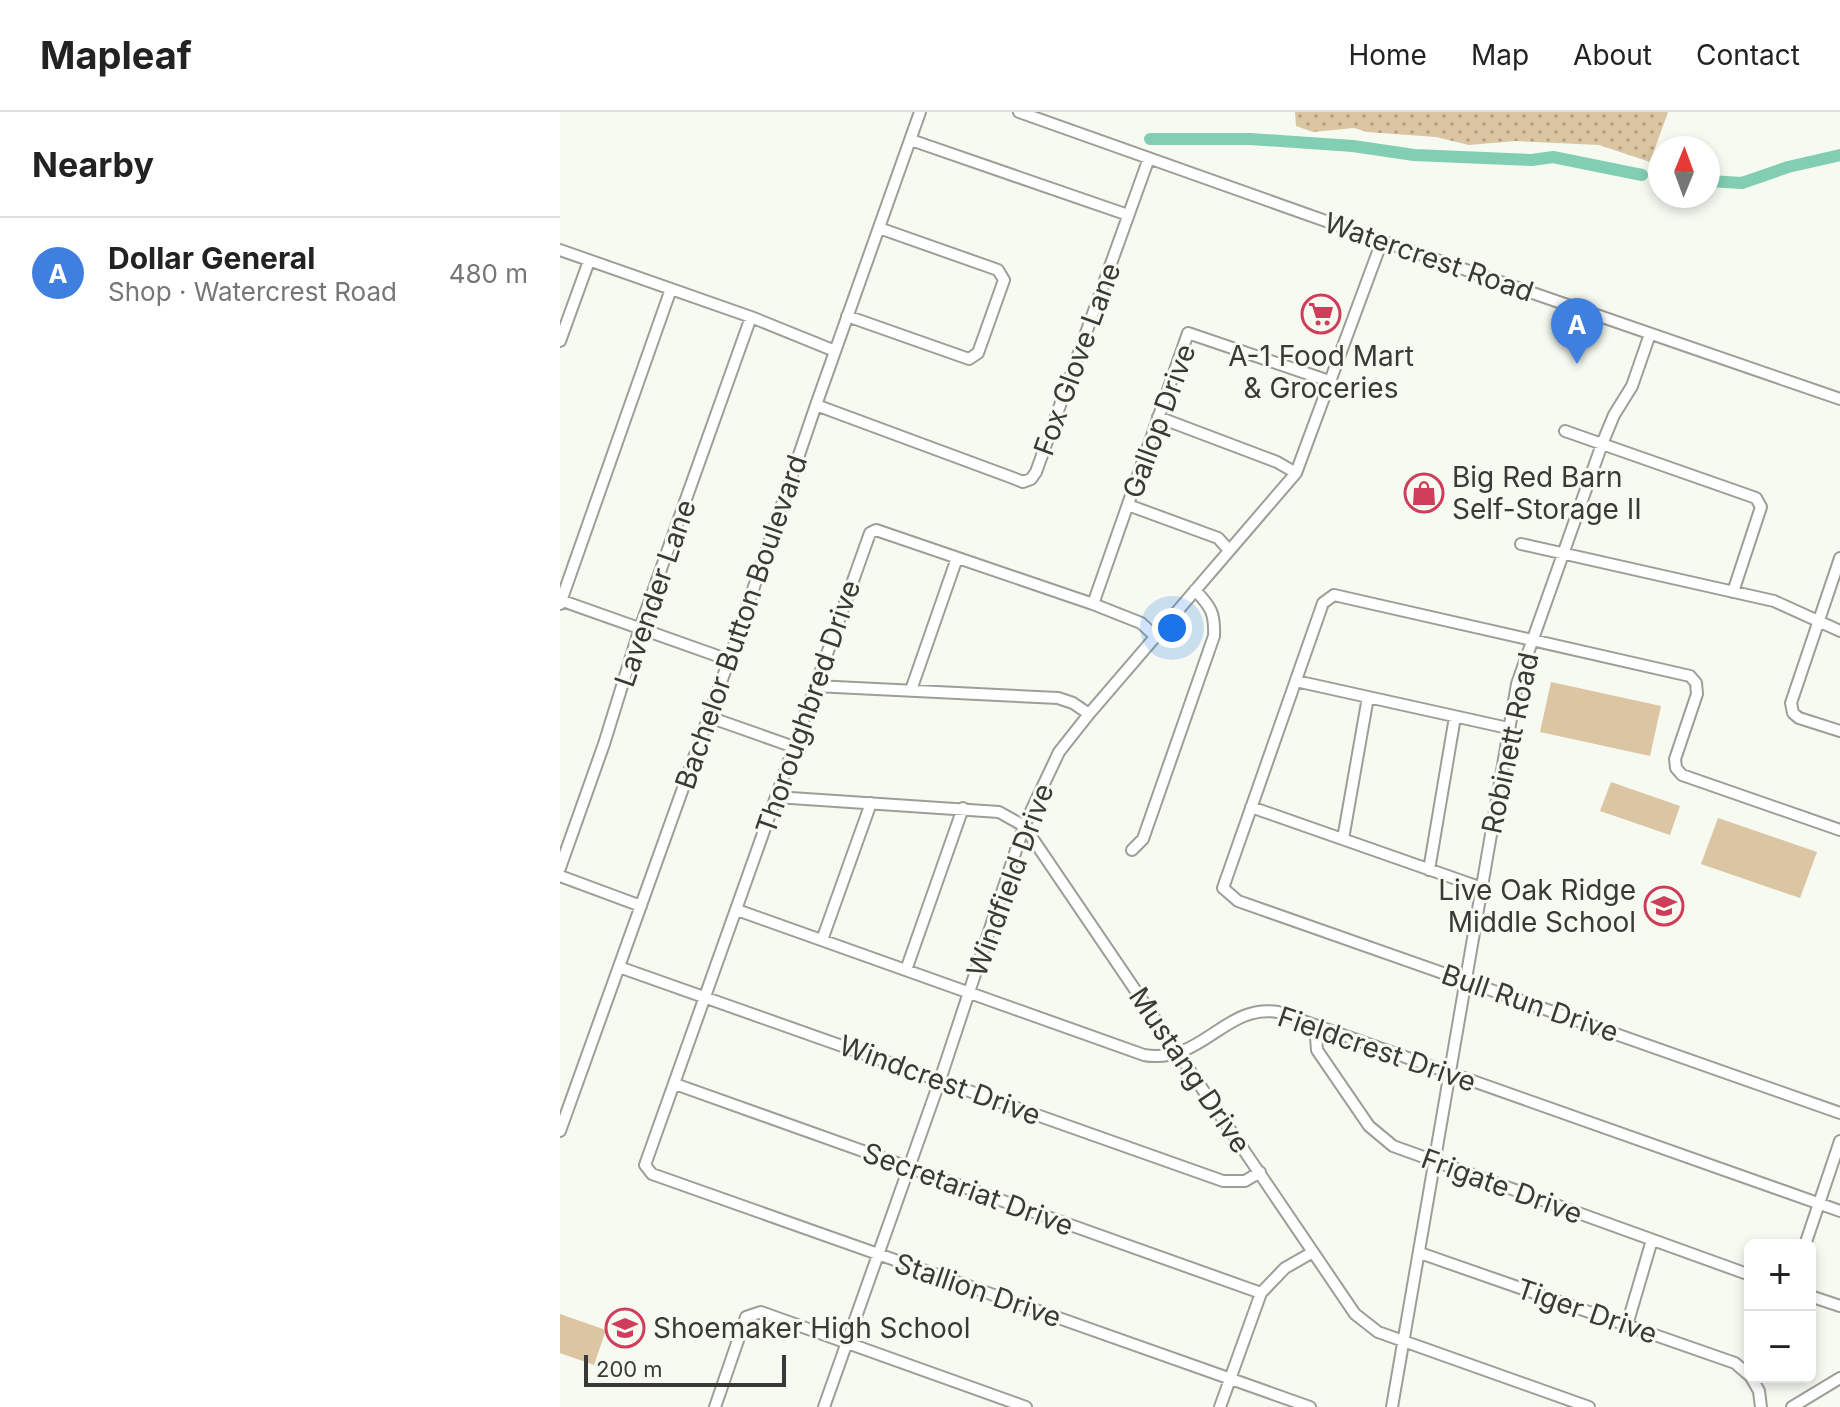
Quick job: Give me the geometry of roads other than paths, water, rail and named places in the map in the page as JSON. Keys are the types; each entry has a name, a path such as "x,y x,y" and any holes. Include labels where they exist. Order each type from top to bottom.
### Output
{"street":[{"name":"Bachelor Button Boulevard","path":"560,1131 709,717 920,112"},
{"name":"Watercrest Road","path":"1019,112 1840,399"},
{"path":"911,140 1128,215"},
{"name":"Fox Glove Lane","path":"816,405 1023,482 1031,479 1149,158"},
{"path":"847,316 969,359 978,353 984,339 1004,280 1003,274 879,228"},
{"name":"Windfield Drive","path":"824,1407 970,993 1024,826 1059,752 1296,473 1382,241"},
{"path":"560,250 751,317 835,351"},
{"path":"560,341 589,261"},
{"path":"671,289 560,601 729,660"},
{"name":"Lavender Lane","path":"560,868 604,744 640,628 751,317"},
{"name":"Gallop Drive","path":"1093,604 1188,333 1332,382"},
{"name":"Robinett Road","path":"1392,1407 1517,684 1602,444 1614,415 1632,386 1650,334"},
{"path":"1158,417 1277,462 1296,473"},
{"path":"1565,431 1756,498 1761,507 1733,592"},
{"path":"1128,505 1218,538 1229,550"},
{"name":"Thoroughbred Drive","path":"647,1170 645,1165 870,533 876,530 1093,604 1141,623 1156,637"},
{"path":"1521,544 1774,601 1840,631"},
{"path":"911,690 957,558"},
{"path":"1840,558 1791,703 1793,713 1799,718 1840,731"},
{"path":"1132,850 1143,839 1214,636 1210,607 1195,590"},
{"path":"1482,888 1251,807 1323,603 1334,595 1690,676 1696,683 1697,694 1675,759 1676,768 1682,775 1840,830"},
{"path":"1296,681 1508,728"},
{"path":"815,686 1058,698 1073,703 1089,714"},
{"path":"1343,839 1368,697"},
{"path":"709,717 794,747"},
{"path":"1429,870 1455,717"},
{"path":"776,797 999,812 1024,826"},
{"path":"822,940 871,803"},
{"name":"Bull Run Drive","path":"1251,807 1223,888 1238,901 1840,1113"},
{"path":"906,970 963,808"},
{"name":"Mustang Drive","path":"1024,826 1355,1314 1378,1332 1589,1407"},
{"path":"560,876 641,906"},
{"path":"737,910 1144,1055 1179,1054"},
{"name":"Windcrest Drive","path":"619,967 1223,1181 1245,1181 1260,1172"},
{"name":"Fieldcrest Drive","path":"1179,1054 1239,1018 1259,1011 1278,1012 1840,1211"},
{"name":"Frigate Drive","path":"1319,1027 1317,1050 1369,1126 1393,1146 1744,1273"},
{"name":"Secretariat Drive","path":"675,1084 1261,1293"},
{"path":"1807,1239 1840,1141"},
{"name":"Stallion Drive","path":"647,1170 1310,1407"},
{"path":"1627,1325 1652,1240"},
{"path":"1220,1407 1261,1293 1285,1268 1313,1252"},
{"name":"Tiger Drive","path":"1420,1253 1735,1363 1744,1371"},
{"path":"1816,1298 1840,1306"},
{"path":"715,1407 746,1317 761,1312 1026,1407"},
{"path":"1792,1407 1840,1378"},
{"name":"Tiger Drive","path":"1754,1383 1759,1391 1761,1407"}],"waterway":[{"path":"1150,139 1250,139 1353,146 1414,155 1532,160 1553,157 1642,175"},
{"path":"1720,182 1742,183 1788,167 1840,155"}],"place":[{"name":"A-1 Food Mart & Groceries","path":"1321,314"},
{"name":"Dollar General","path":"1577,364"},
{"name":"Big Red Barn Self-Storage II","path":"1424,493"},
{"name":"Live Oak Ridge Middle School","path":"1664,906"},
{"name":"Shoemaker High School","path":"625,1328"}]}
